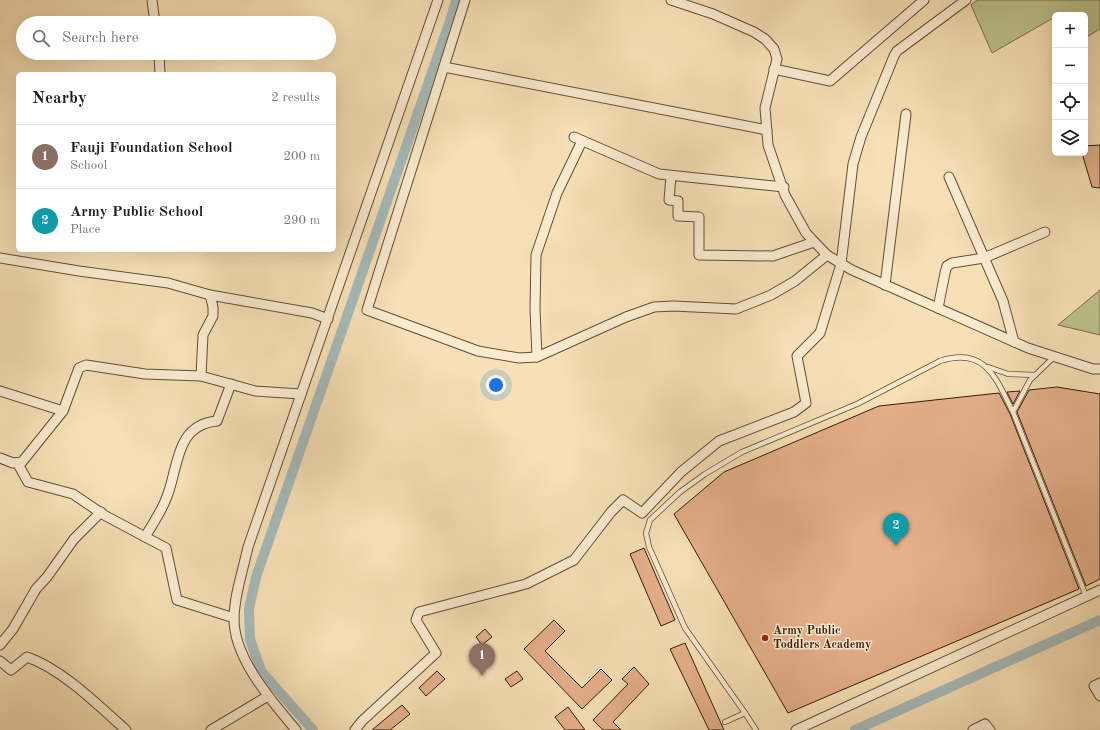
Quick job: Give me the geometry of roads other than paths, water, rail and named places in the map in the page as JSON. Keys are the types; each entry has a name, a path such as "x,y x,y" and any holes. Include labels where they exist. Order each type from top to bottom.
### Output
{"street":[{"path":"152,0 154,16"},
{"path":"296,730 268,696 239,647 235,632 234,618 248,547 438,0"},
{"path":"465,0 367,310 478,351 519,358 538,357 626,317 654,307 673,306 736,309 771,295 795,281 827,255"},
{"path":"671,0 713,14 754,32 765,39 774,49 776,59 765,108 768,145 784,186 785,195 806,233 827,255 885,285 1014,342 1054,357 1093,369 1100,369"},
{"path":"774,69 830,81 924,0"},
{"path":"355,730 362,721 436,653 416,620 419,612 526,584 574,560 611,512 623,500 642,512 682,472 719,441 794,412 806,403 797,356 820,333 842,264 853,164 861,137 897,51 966,0"},
{"path":"159,60 160,72"},
{"path":"444,67 766,130"},
{"path":"885,285 906,114"},
{"path":"538,357 535,309 536,255 557,193 578,139 659,174 784,186"},
{"path":"671,176 669,200 678,201 678,216 699,217 699,255 773,256 814,242"},
{"path":"950,177 1003,301 1014,342"},
{"path":"938,308 947,266 952,262 984,258 1045,232"},
{"path":"0,258 57,268 168,283 210,295 312,313 328,319"},
{"path":"201,376 203,335 213,316 213,307 210,295"},
{"path":"18,464 22,462 63,411 82,366 145,374 201,376 255,391 301,394"},
{"path":"145,537 166,499 178,457 191,431 204,422 217,421 231,384"},
{"path":"0,390 63,411"},
{"path":"0,458 18,464 28,482 73,494 100,512 166,548 177,600 234,618"},
{"path":"0,645 12,629 36,589 47,578 74,539 100,512"},
{"path":"796,730 1100,590"},
{"path":"0,661 11,670 27,657 43,662 126,730"},
{"path":"1100,683 1094,686 1100,696"},
{"path":"211,730 268,696"},
{"path":"973,730 985,724 990,730"}],"lane":[{"path":"756,730 685,628 649,547 646,533 650,520 680,492 705,474 742,452 857,404 940,361 953,357 965,357 1008,374 1035,375"},
{"path":"1013,412 1030,380 1054,357"},
{"path":"987,366 994,374 1013,412 1086,596"},
{"path":"725,722 745,713"}],"waterway":[{"path":"313,730 261,671 250,639 249,609 256,577 456,0"},
{"path":"855,730 1100,620"}],"place":[{"name":"Army Public School","path":"896,546"},
{"name":"Army Public Toddlers Academy","path":"765,638"},
{"name":"Fauji Foundation School","path":"482,676"}]}
